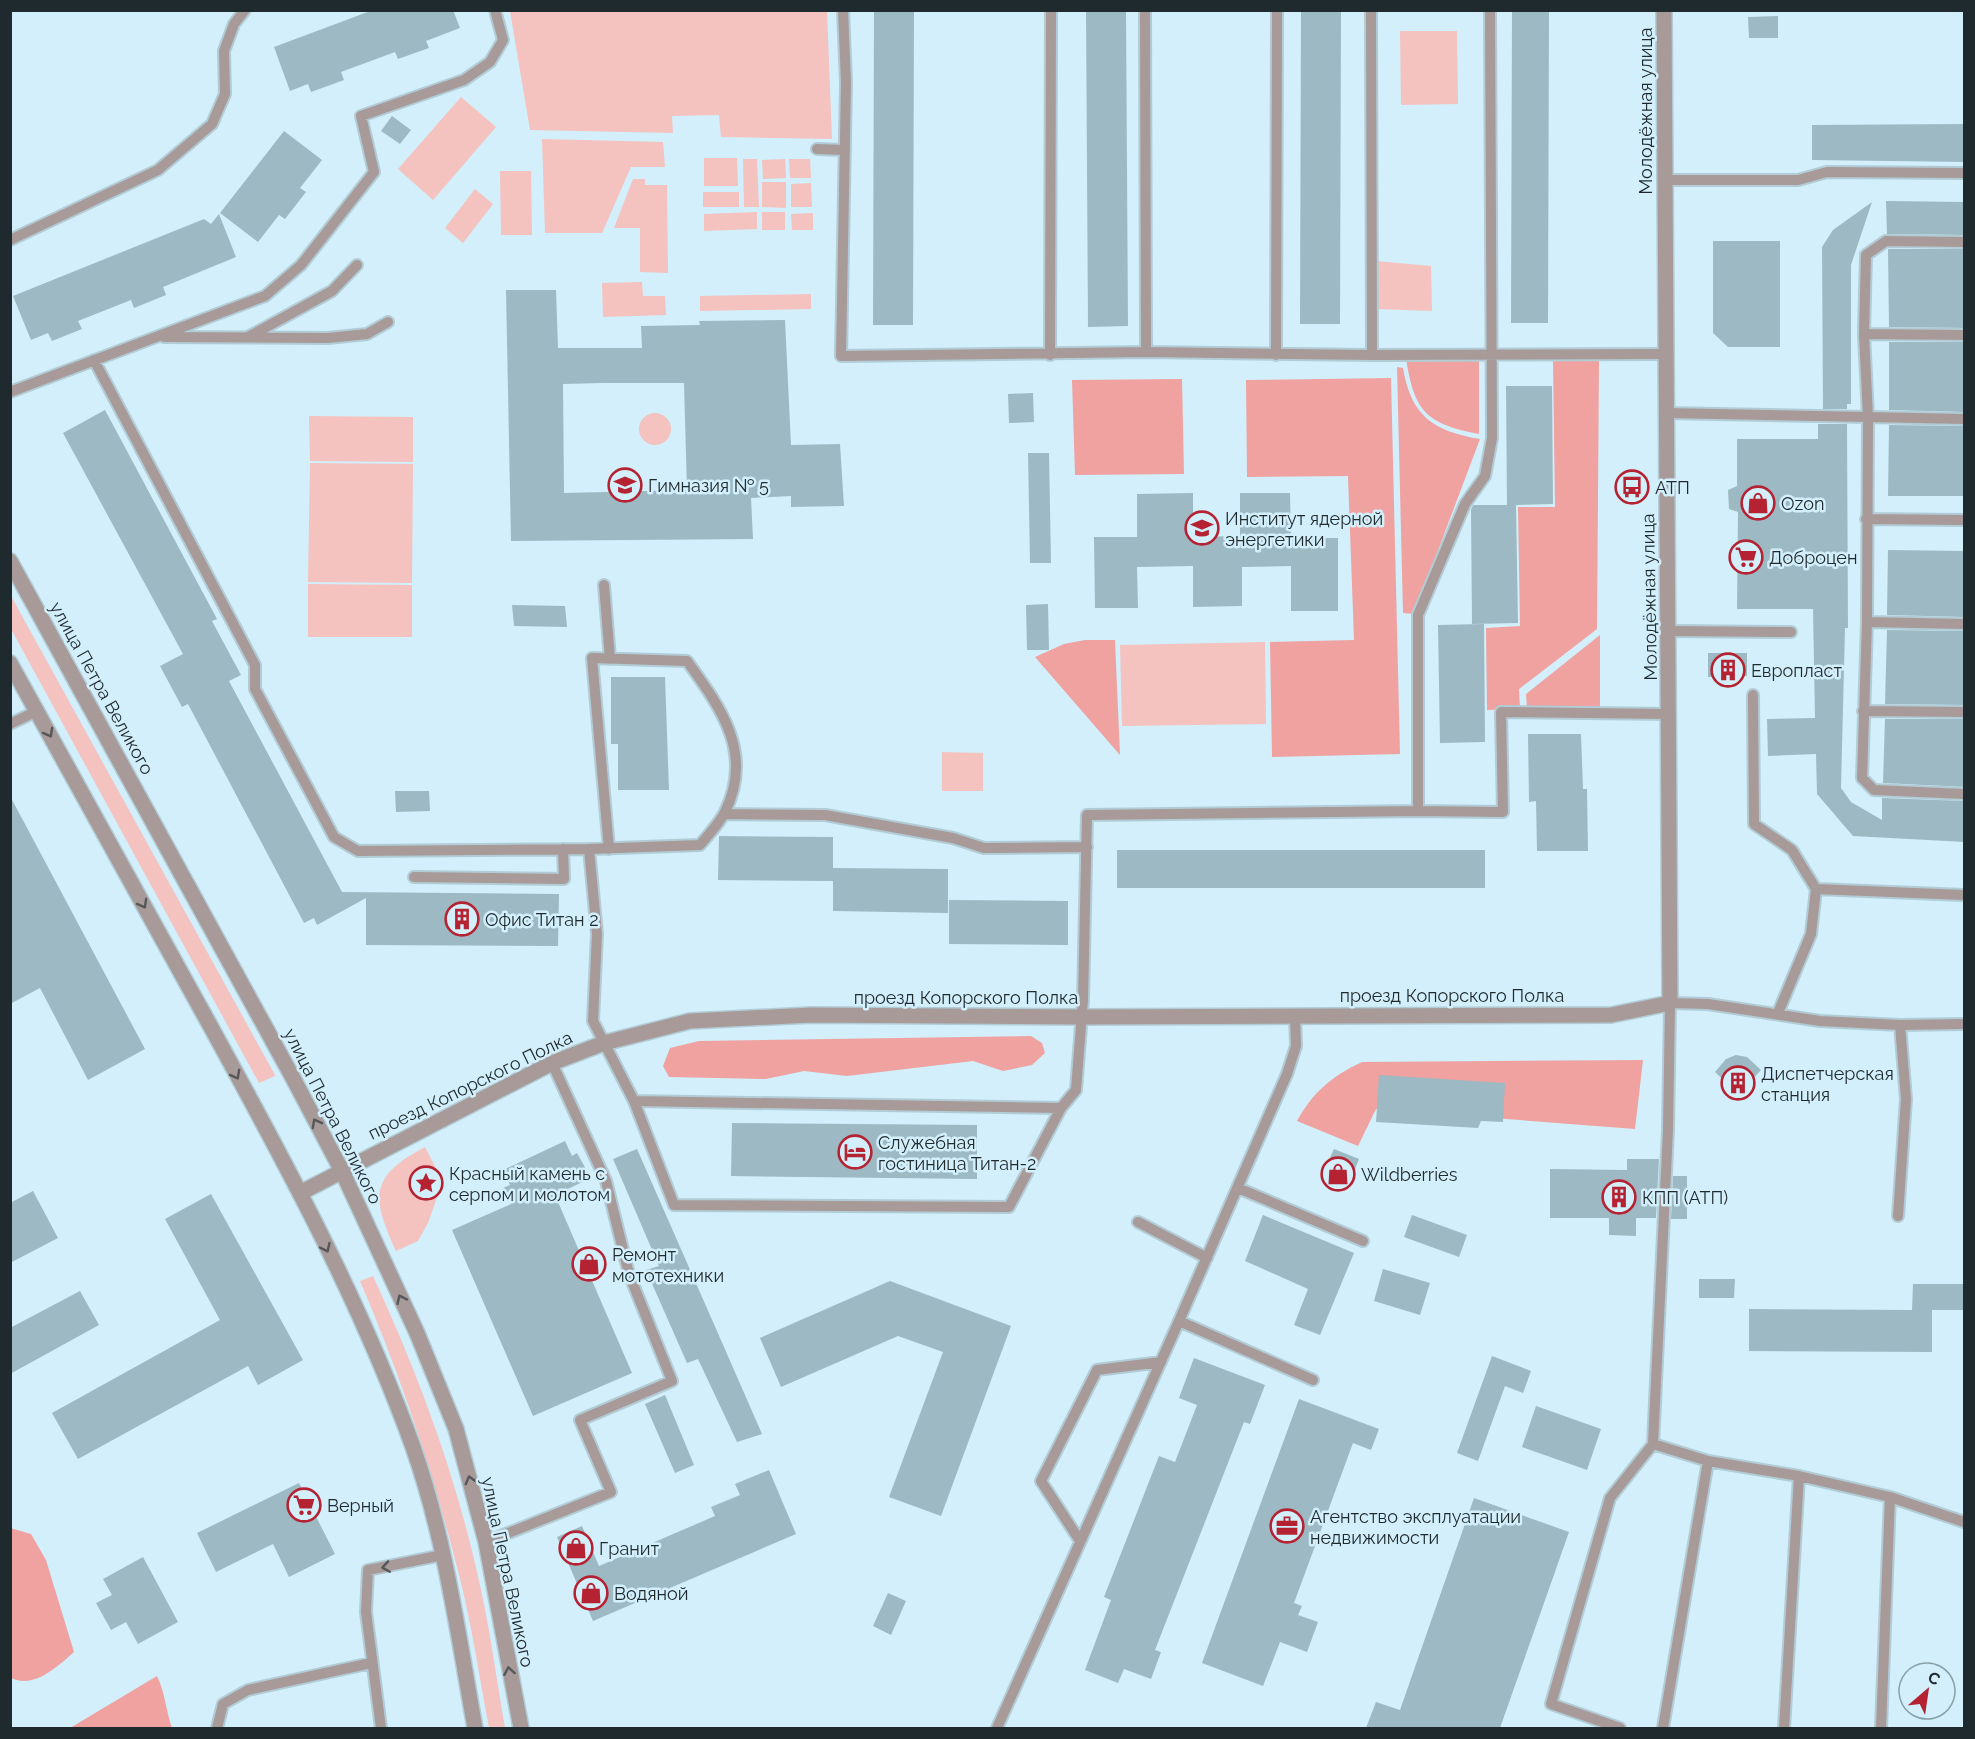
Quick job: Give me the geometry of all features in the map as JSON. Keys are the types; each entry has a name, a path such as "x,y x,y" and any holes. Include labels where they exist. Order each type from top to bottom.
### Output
{"street":[{"name":"Молодёжная улица","path":"1664,10 1670,1003"},
{"name":"улица Петра Великого","path":"10,561 342,1171 417,1333 456,1430 486,1542 521,1728"},
{"path":"10,663 300,1193 379,1357 414,1451 444,1555 475,1728"},
{"name":"проезд Копорского Полка","path":"300,1193 552,1063 604,1043 690,1021 811,1015 1081,1017 1611,1014 1670,1003"}],"lane":[{"path":"10,240 158,170 212,124 225,94 224,51 234,24 245,10"},
{"path":"10,392 265,296 301,265 374,172 361,116 464,80 490,62 503,40 495,10"},
{"path":"843,10 846,82 842,356 1146,352 1276,355 1666,354"},
{"path":"1050,355 1051,10"},
{"path":"1145,10 1146,352"},
{"path":"1276,355 1277,10"},
{"path":"1371,10 1372,355"},
{"path":"1418,811 1418,615 1465,504 1485,476 1492,438 1490,10"},
{"path":"817,149 845,150"},
{"path":"1665,180 1798,180 1827,172 1965,173"},
{"path":"1965,242 1886,241 1866,255 1864,334 1868,417 1867,622 1862,778 1874,789 1965,794"},
{"path":"247,338 332,291 357,265"},
{"path":"154,338 338,337 368,334 388,322"},
{"path":"1864,334 1965,335"},
{"path":"94,360 255,665 255,689 334,837 358,851 609,849 700,845 724,814 737,782 735,750 720,708 687,661 592,658 609,849"},
{"path":"1666,413 1965,418"},
{"path":"1866,519 1965,520"},
{"path":"604,585 610,658"},
{"path":"1867,622 1965,624"},
{"path":"1668,632 1791,632"},
{"path":"1753,694 1754,824 1792,850 1816,889 1810,934 1778,1013"},
{"path":"10,724 37,711"},
{"path":"1863,711 1965,712"},
{"path":"589,849 597,934 593,1021 634,1101 674,1205 1009,1207 1061,1108 1076,1090 1081,1017 1087,814 1503,812 1501,712 1670,714"},
{"path":"724,814 825,815 953,838 984,848 1087,847"},
{"path":"414,877 564,879 563,849"},
{"path":"1816,889 1965,895"},
{"path":"1620,1728 1551,1704 1610,1498 1653,1444 1668,1130 1670,1003 1708,1004 1820,1021 1900,1025 1965,1024"},
{"path":"997,1728 1179,1322 1287,1074 1296,1046 1295,1016"},
{"path":"1898,1216 1906,1100 1900,1025"},
{"path":"486,1542 611,1492 580,1420 672,1381 629,1274 606,1181 552,1063"},
{"path":"634,1101 1061,1108"},
{"path":"1238,1188 1363,1240"},
{"path":"1138,1222 1207,1258"},
{"path":"1179,1322 1313,1380"},
{"path":"1080,1541 1041,1481 1097,1370 1161,1362"},
{"path":"1653,1444 1708,1461 1799,1476 1890,1497 1965,1522"},
{"path":"1663,1728 1708,1461"},
{"path":"1784,1728 1799,1476"},
{"path":"1881,1728 1890,1497"},
{"path":"381,1728 366,1612 368,1570 444,1555"},
{"path":"217,1728 223,1704 248,1690 371,1663"}],"shaded area":[{"path":"510,11 827,11 832,139 721,137 719,115 672,116 673,133 530,130"},
{"path":"1400,31 1457,31 1458,104 1401,105"},
{"path":"461,97 496,127 433,200 398,169"},
{"path":"542,139 663,142 665,167 631,167 602,233 545,233"},
{"path":"704,158 737,158 738,186 704,186"},
{"path":"743,159 757,159 759,207 744,207"},
{"path":"785,159 786,178 763,179 762,160"},
{"path":"789,159 810,159 811,178 790,178"},
{"path":"500,171 531,171 532,235 501,235"},
{"path":"633,179 645,179 645,185 667,185 668,273 640,272 640,228 614,228"},
{"path":"762,182 786,182 786,208 762,207"},
{"path":"811,183 812,207 791,207 791,184"},
{"path":"475,189 493,204 463,243 445,228"},
{"path":"703,192 739,192 739,207 703,207"},
{"path":"757,212 757,229 704,231 704,214"},
{"path":"762,212 785,212 785,230 762,230"},
{"path":"813,213 813,230 792,230 791,214"},
{"path":"1376,261 1431,266 1432,311 1376,309"},
{"path":"642,282 643,296 665,296 666,315 603,317 602,283"},
{"path":"811,294 811,309 700,311 700,296"},
{"path":"1406,358 1479,358 1479,434 1446,425 1435,420 1426,412 1413,391"},
{"path":"1553,360 1599,360 1597,629 1519,689 1520,709 1487,710 1486,628 1520,626 1518,507 1555,507"},
{"path":"1397,367 1403,368 1412,398 1427,418 1449,431 1480,439 1414,614 1403,613"},
{"path":"1391,378 1400,754 1272,757 1270,642 1354,640 1348,476 1247,477 1246,380"},
{"path":"1182,379 1184,474 1075,475 1072,380"},
{"path":"655,413 666,418 671,429 666,440 655,445 644,440 639,429 644,418"},
{"path":"309,416 413,417 413,462 310,461"},
{"path":"310,463 413,464 412,583 308,582"},
{"path":"308,584 412,585 412,637 308,637"},
{"path":"11,596 275,1076 259,1083 11,629"},
{"path":"1600,635 1600,710 1527,710 1526,694"},
{"path":"1085,640 1115,640 1120,755 1035,657 1064,644"},
{"path":"1265,642 1266,724 1122,726 1120,645"},
{"path":"942,752 983,753 983,791 942,791"},
{"path":"1031,1036 1042,1043 1045,1053 1032,1065 1003,1071 973,1061 847,1076 804,1071 766,1079 669,1077 663,1066 670,1048 699,1041"},
{"path":"1643,1060 1635,1129 1376,1109 1358,1146 1297,1121 1324,1086 1341,1073 1362,1062"},
{"path":"425,1147 442,1180 440,1189 428,1223 418,1241 396,1251 382,1217 380,1190 384,1179 393,1168"},
{"path":"373,1276 405,1348 433,1421 457,1496 481,1591 505,1728 489,1728 466,1607 437,1494 402,1387 360,1281"},
{"path":"10,1528 31,1534 46,1560 74,1652 45,1675 28,1681 11,1678"},
{"path":"157,1676 172,1728 70,1728"}],"building":[{"path":"373,10 453,10 460,28 426,41 429,48 398,59 395,52 341,72 344,80 311,92 308,84 290,91 274,47"},
{"path":"874,10 914,10 913,325 873,325"},
{"path":"1086,10 1126,10 1128,326 1088,327"},
{"path":"1301,10 1341,10 1340,324 1300,324"},
{"path":"1512,10 1549,10 1548,323 1511,323"},
{"path":"1778,16 1778,38 1749,38 1748,17"},
{"path":"392,116 411,130 400,144 381,131"},
{"path":"1965,124 1965,162 1812,160 1812,125"},
{"path":"284,131 322,160 300,188 306,192 285,219 279,215 258,242 220,213"},
{"path":"1886,201 1965,202 1965,235 1887,234"},
{"path":"1872,202 1851,265 1851,404 1847,404 1847,409 1823,409 1822,247 1833,230"},
{"path":"219,214 236,257 163,287 166,295 134,308 131,300 78,321 82,329 52,341 48,333 31,340 13,296 204,219 211,224"},
{"path":"1713,241 1780,241 1780,347 1728,347 1713,333"},
{"path":"1888,249 1965,249 1965,328 1889,327"},
{"path":"506,290 556,290 558,348 642,348 641,326 700,325 699,321 785,320 791,445 840,444 844,506 791,507 791,496 751,498 753,539 511,541","holes":["684,383 687,490 564,493 563,384"]},
{"path":"1889,342 1965,342 1965,412 1889,410"},
{"path":"1506,386 1552,386 1553,504 1516,505 1518,623 1472,624 1471,510 1473,505 1507,505"},
{"path":"1033,393 1034,422 1009,423 1008,394"},
{"path":"105,410 217,619 212,621 241,675 229,681 342,892 559,894 558,946 366,945 366,898 317,925 314,918 304,923 188,704 182,707 160,666 183,654 63,433"},
{"path":"1818,424 1847,424 1848,628 1845,628 1841,788 1851,802 1882,820 1882,798 1965,801 1965,842 1853,836 1817,794 1816,754 1768,756 1767,719 1815,718 1813,609 1737,609 1738,512 1729,509 1728,490 1737,486 1737,439 1818,439"},
{"path":"1889,425 1965,426 1965,496 1888,496"},
{"path":"1028,453 1049,453 1051,563 1030,563"},
{"path":"1193,493 1193,537 1240,536 1240,493 1290,493 1291,538 1338,538 1338,611 1291,611 1291,566 1242,567 1242,606 1193,607 1193,566 1137,567 1138,608 1095,608 1094,537 1137,537 1137,494"},
{"path":"1888,550 1965,551 1965,617 1887,615"},
{"path":"1048,604 1049,650 1027,650 1026,605"},
{"path":"512,605 565,606 567,627 514,626"},
{"path":"1484,624 1485,742 1440,743 1438,625"},
{"path":"1887,630 1965,631 1965,705 1885,704"},
{"name":"Европласт","path":"1708,653 1747,653 1747,676 1708,677"},
{"path":"611,677 665,677 669,790 618,790 618,744 611,744"},
{"path":"1885,719 1965,719 1965,787 1883,783"},
{"path":"1528,734 1581,734 1583,789 1587,789 1588,851 1537,851 1536,801 1529,802"},
{"path":"395,791 429,791 430,811 396,812"},
{"path":"10,796 145,1049 88,1080 40,988 10,1004"},
{"path":"719,836 833,837 833,881 718,880"},
{"path":"1117,850 1485,850 1485,888 1117,888"},
{"path":"833,868 948,869 948,913 833,911"},
{"path":"949,900 1068,901 1068,945 949,944"},
{"name":"Диспетчерская станция","path":"1736,1055 1747,1057 1761,1070 1739,1094 1715,1072 1726,1059"},
{"path":"1379,1075 1505,1083 1503,1122 1481,1121 1478,1128 1376,1122"},
{"path":"732,1123 977,1125 977,1179 731,1176"},
{"path":"565,1141 572,1156 577,1153 591,1178 555,1195 632,1373 533,1416 452,1230 511,1204 503,1188 510,1185 503,1170"},
{"path":"637,1149 762,1434 737,1442 698,1359 687,1363 646,1270 659,1266 613,1159"},
{"path":"1334,1149 1359,1159 1349,1184 1323,1173"},
{"name":"КПП (АТП)","path":"1627,1159 1659,1159 1656,1218 1636,1218 1636,1236 1609,1235 1609,1218 1550,1218 1550,1169 1627,1170"},
{"path":"1673,1176 1687,1176 1687,1219 1671,1219"},
{"path":"33,1191 58,1238 10,1263 10,1203"},
{"path":"211,1194 303,1360 258,1385 248,1366 78,1459 52,1413 220,1320 165,1219"},
{"path":"1263,1215 1354,1253 1320,1335 1294,1325 1308,1289 1245,1261"},
{"path":"1412,1215 1467,1235 1459,1257 1404,1237"},
{"path":"1383,1269 1430,1283 1420,1315 1374,1301"},
{"path":"1699,1279 1735,1279 1734,1298 1699,1298"},
{"path":"890,1281 1011,1326 941,1516 889,1497 943,1352 898,1336 781,1387 760,1338"},
{"path":"1913,1284 1965,1284 1965,1310 1932,1310 1932,1352 1749,1351 1749,1309 1912,1310"},
{"path":"80,1291 99,1325 10,1374 10,1328"},
{"path":"1492,1356 1531,1371 1523,1393 1505,1386 1478,1461 1457,1453"},
{"path":"1194,1358 1265,1385 1250,1424 1244,1422 1155,1650 1161,1652 1151,1679 1124,1669 1118,1683 1085,1670 1111,1600 1104,1597 1159,1456 1175,1462 1197,1405 1179,1398"},
{"path":"665,1395 694,1465 675,1473 645,1404"},
{"name":"Агентство эксплуатации недвижимости","path":"1299,1399 1379,1429 1371,1450 1353,1443 1294,1603 1302,1606 1298,1615 1318,1622 1307,1652 1280,1642 1263,1686 1202,1663"},
{"path":"1536,1406 1601,1429 1587,1470 1522,1447"},
{"path":"769,1470 796,1534 593,1621 557,1537 582,1526 599,1566 715,1516 711,1507 740,1495 735,1484"},
{"path":"299,1483 335,1554 289,1577 273,1544 216,1572 197,1533"},
{"path":"1474,1498 1569,1532 1500,1728 1366,1728 1376,1702 1400,1710"},
{"path":"143,1557 178,1622 138,1644 126,1622 111,1630 96,1603 112,1595 103,1579"},
{"path":"888,1593 906,1601 891,1635 873,1626"}],"place":[{"name":"Гимназия № 5","path":"625,485"},
{"name":"АТП","path":"1632,487"},
{"name":"Ozon","path":"1758,503"},
{"name":"Институт ядерной энергетики","path":"1202,528"},
{"name":"Доброцен","path":"1746,557"},
{"name":"Европласт","path":"1728,670"},
{"name":"Офис Титан 2","path":"462,919"},
{"name":"Диспетчерская станция","path":"1738,1083"},
{"name":"Служебная гостиница Титан-2","path":"855,1152"},
{"name":"Wildberries","path":"1338,1174"},
{"name":"Красный камень с серпом и молотом","path":"426,1183"},
{"name":"КПП (АТП)","path":"1619,1197"},
{"name":"Ремонт мототехники","path":"589,1264"},
{"name":"Верный","path":"304,1505"},
{"name":"Агентство эксплуатации недвижимости","path":"1287,1526"},
{"name":"Гранит","path":"576,1548"},
{"name":"Водяной","path":"591,1593"}]}
